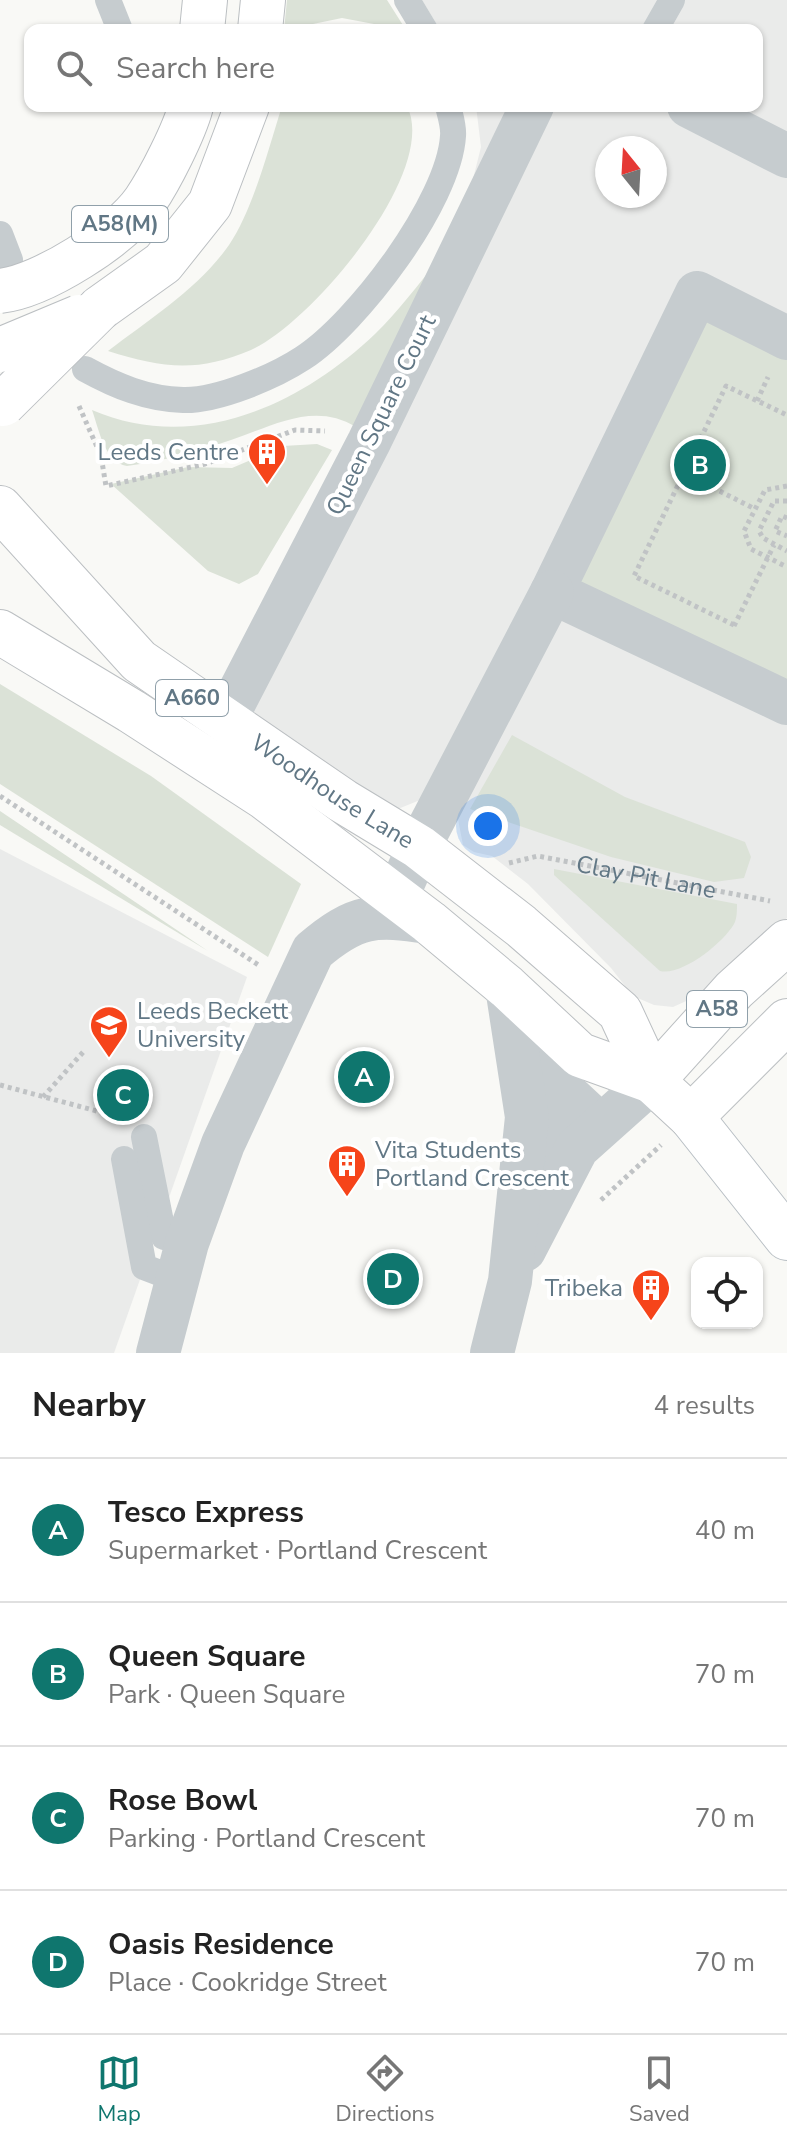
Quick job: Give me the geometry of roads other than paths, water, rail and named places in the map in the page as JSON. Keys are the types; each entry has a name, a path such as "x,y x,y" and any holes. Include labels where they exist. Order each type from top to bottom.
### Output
{"main road":[{"path":"261,24 263,0"},
{"name":"A58(M)","path":"5,275 18,288 83,257 144,202 188,112"},
{"path":"0,407 100,308 163,263 210,204 245,112"},
{"path":"0,350 100,308"},
{"name":"Woodhouse Lane","path":"0,508 139,661 343,801 419,847 521,926 620,1012 652,1081 691,1117 787,1238"},
{"name":"Woodhouse Lane","path":"0,632 264,797 405,912 507,987 580,1055 652,1081"},
{"name":"A58","path":"652,1081 734,990 782,922"},
{"name":"A58","path":"691,1117 787,1021"}],"street":[{"name":"Queen Square Court","path":"225,720 369,442 529,112"},
{"path":"701,112 787,156"},
{"path":"158,1353 183,1261 223,1144 294,988 313,951 338,929 368,917 405,912 419,847 552,592 697,293 787,338"},
{"path":"552,592 787,703"},
{"path":"492,1353 510,1281 527,1117 507,987"},
{"path":"510,1281 553,1190 577,1148 652,1081"}],"lane":[{"path":"108,0 118,24"},
{"path":"407,0 421,24"},
{"path":"658,24 672,0"},
{"path":"85,369 125,388 186,400 263,379 304,358 347,318 378,282 424,215 446,170 453,134 449,112"},
{"path":"0,234 5,275"},
{"path":"124,1159 144,1267 183,1261 164,1237 139,1128"}],"place":[{"name":"Queen Square","path":"700,465"},
{"name":"Leeds Centre","path":"267,486"},
{"name":"Leeds Beckett University","path":"109,1059"},
{"name":"Tesco Express","path":"364,1077"},
{"name":"Rose Bowl","path":"123,1095"},
{"name":"Vita Students Portland Crescent","path":"347,1198"},
{"name":"Oasis Residence","path":"393,1279"},
{"name":"Tribeka","path":"651,1322"}]}
